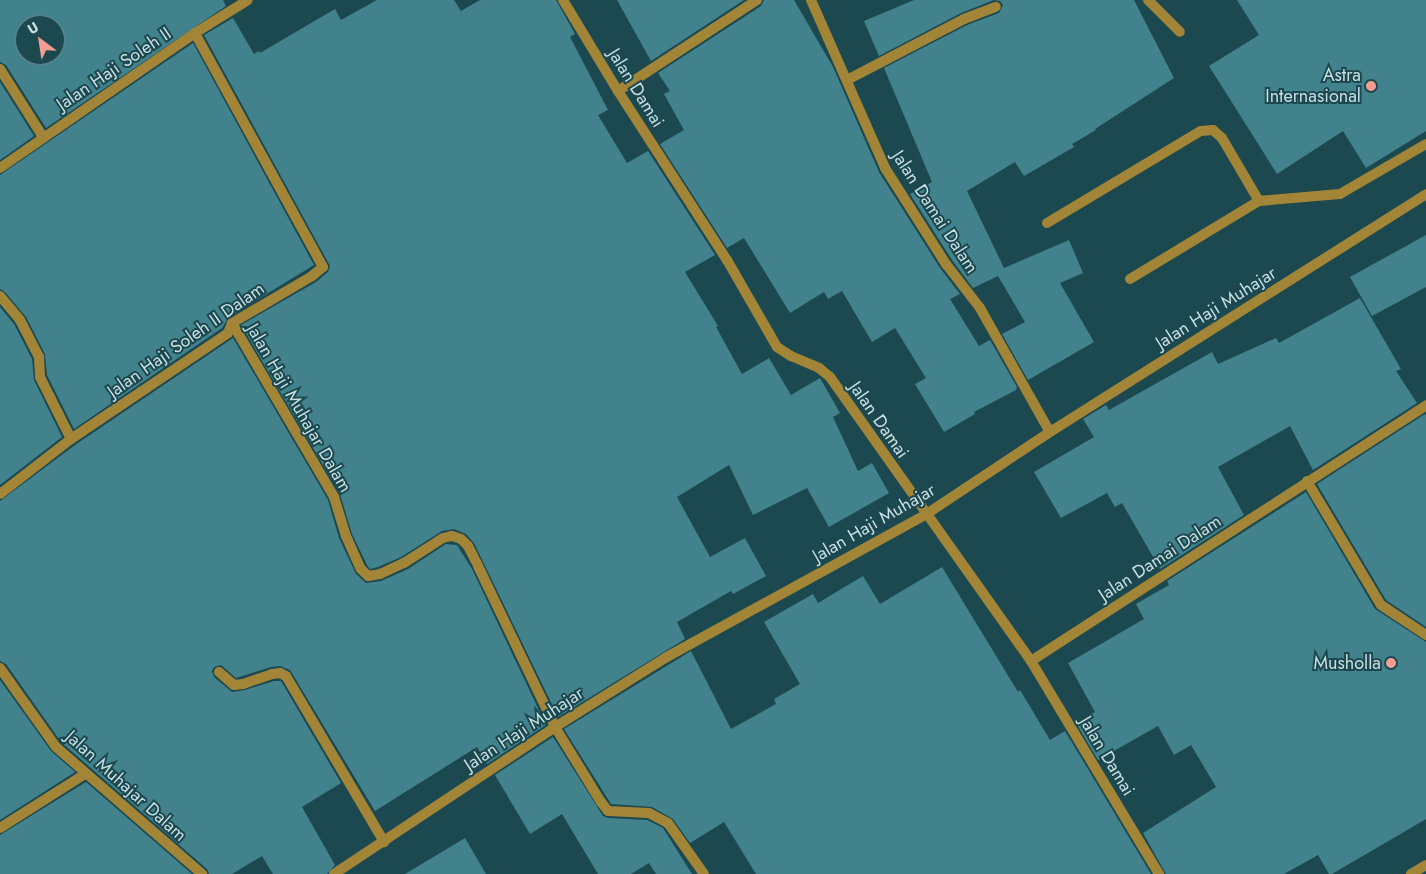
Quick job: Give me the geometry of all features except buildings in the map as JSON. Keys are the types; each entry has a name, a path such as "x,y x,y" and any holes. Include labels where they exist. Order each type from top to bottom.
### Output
{"street":[{"name":"Jalan Damai","path":"563,0 618,92 727,260 777,347 825,372 925,515 1031,661 1160,874"},
{"path":"618,92 757,0"},
{"name":"Jalan Damai Dalam","path":"811,0 885,168 946,264 980,308 1050,432"},
{"path":"1148,0 1180,32"},
{"name":"Jalan Haji Soleh II","path":"0,168 246,1"},
{"path":"847,80 964,18 996,7"},
{"name":"Jalan Haji Soleh II Dalam","path":"0,494 71,439 228,333 232,324 312,276 323,267 195,34"},
{"path":"0,69 43,138"},
{"path":"1047,223 1201,131 1212,130 1222,138 1259,201"},
{"path":"1130,279 1259,201 1340,194 1426,144"},
{"name":"Jalan Haji Muhajar","path":"334,874 555,727 665,658 925,515 1050,432 1426,194"},
{"path":"0,296 20,320 39,357 40,377 71,439"},
{"name":"Jalan Haji Muhajar Dalam","path":"232,324 334,497 346,536 361,569 368,576 380,574 404,563 443,538 452,536 461,540 468,546 555,727"},
{"name":"Jalan Damai Dalam","path":"1031,661 1426,405"},
{"path":"1307,482 1381,605 1426,635"},
{"name":"Jalan Muhajar Dalam","path":"0,668 56,747 202,874"},
{"path":"219,672 234,685 243,684 272,674 280,673 286,676 384,842"},
{"path":"555,727 571,756 608,810 649,813 668,823 704,874"},
{"path":"0,828 85,774"},
{"path":"1411,874 1426,865"}],"place":[{"name":"Astra Internasional","path":"1371,86"},
{"name":"Musholla","path":"1391,663"}]}
